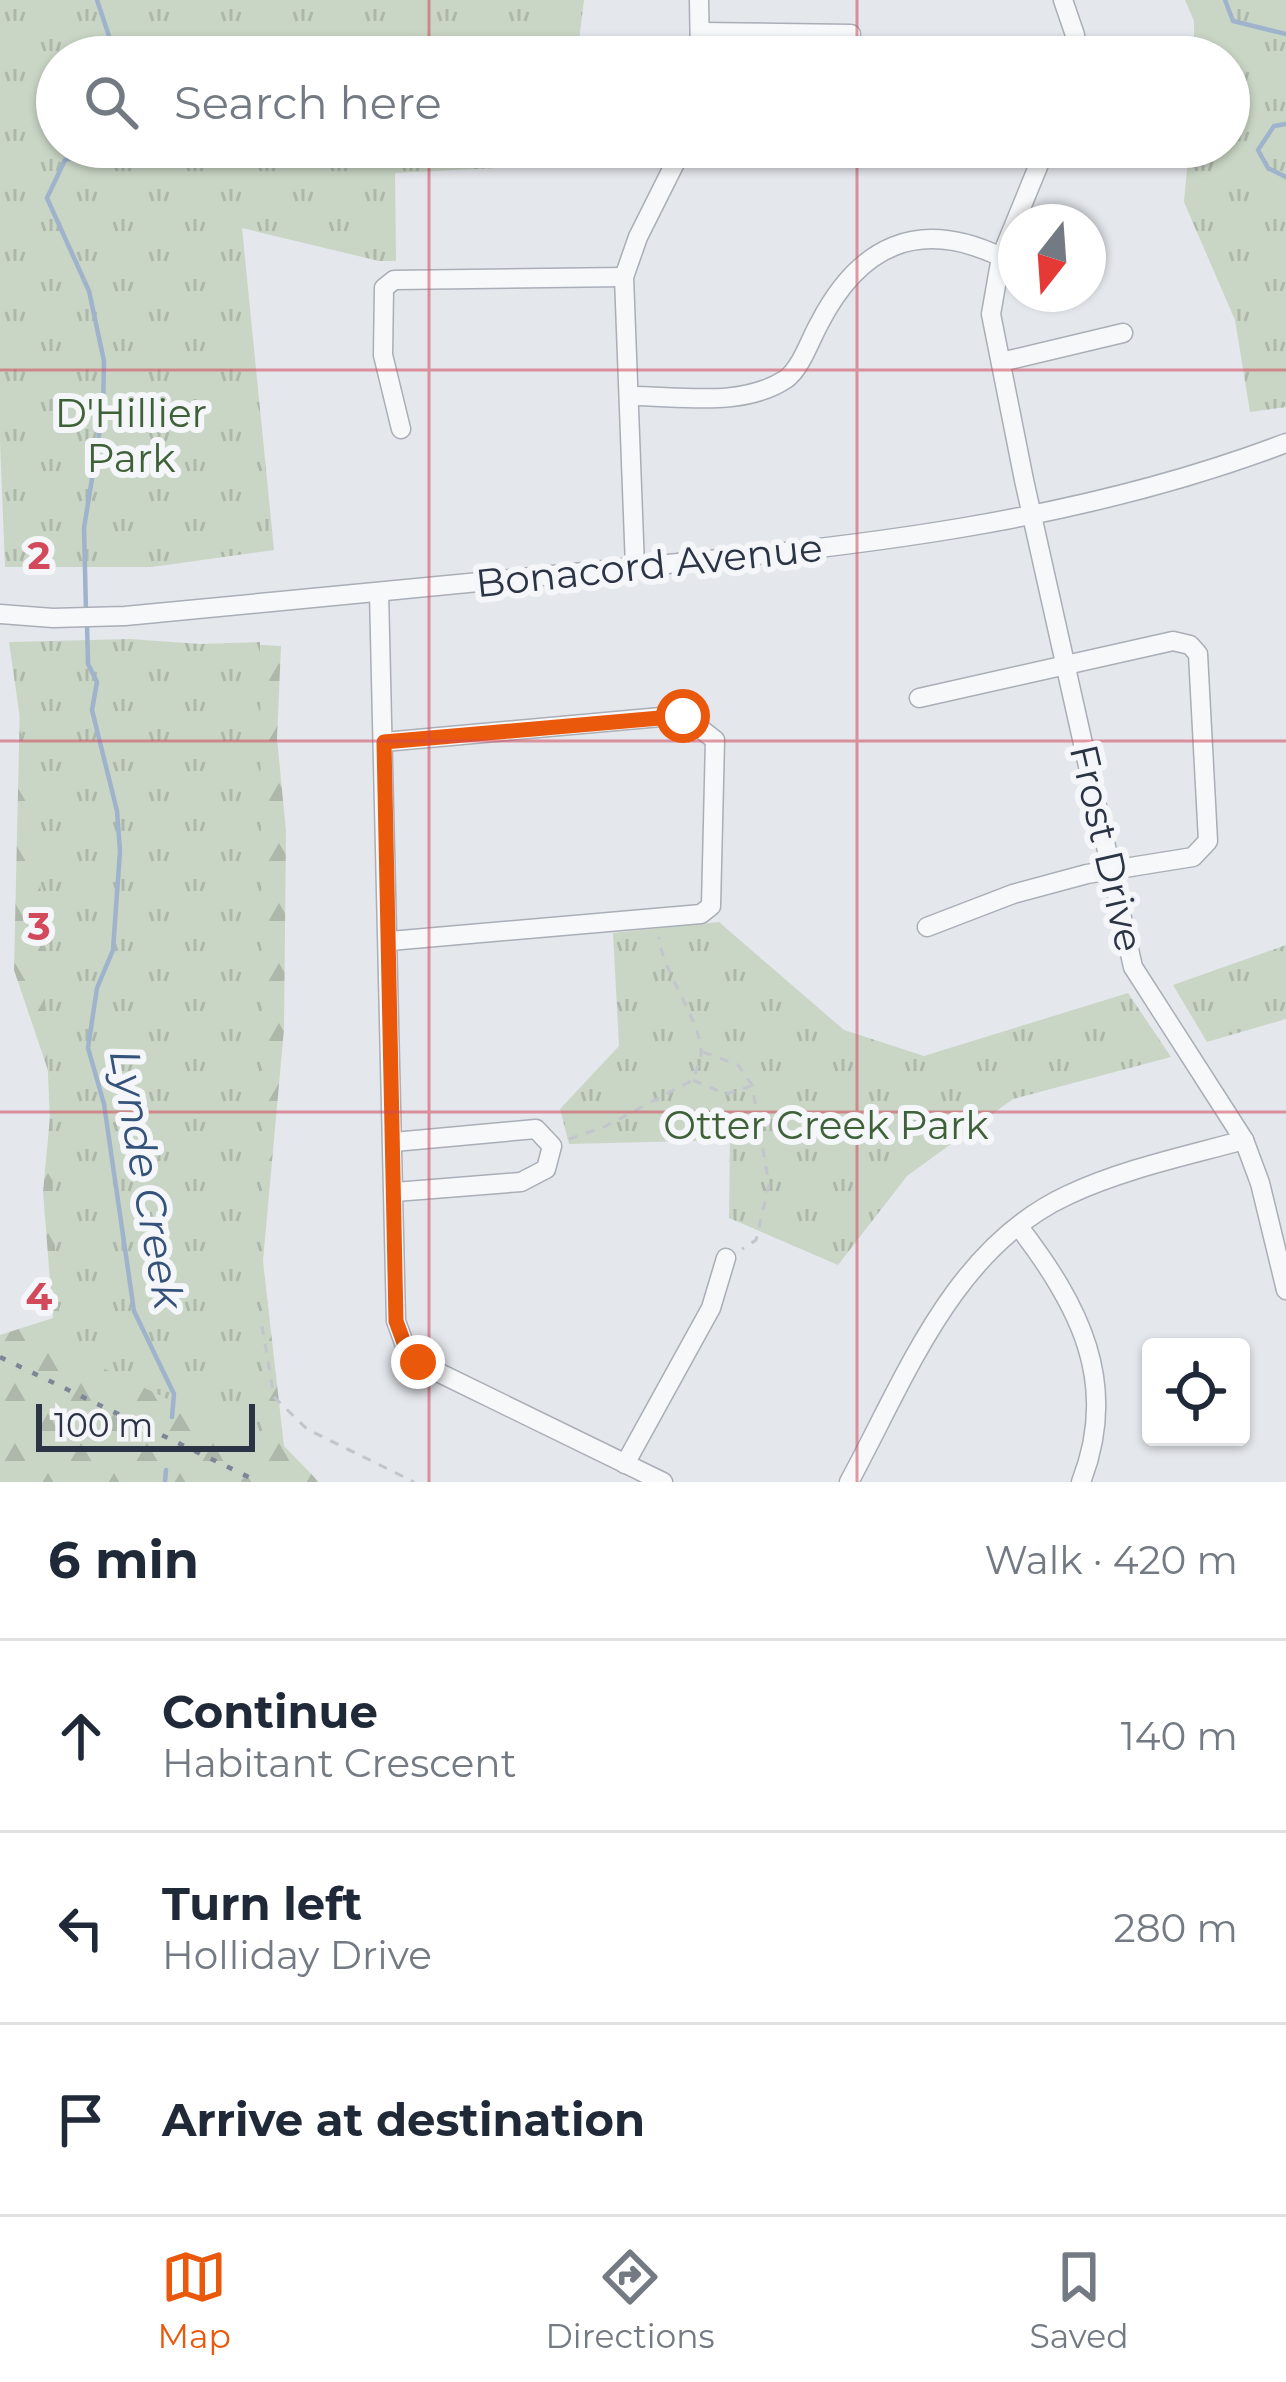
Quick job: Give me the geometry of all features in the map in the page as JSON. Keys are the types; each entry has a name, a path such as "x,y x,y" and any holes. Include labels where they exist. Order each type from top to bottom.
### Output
{"street":[{"path":"699,0 700,36"},
{"path":"1063,0 1075,36"},
{"path":"700,32 850,34"},
{"path":"634,567 624,277 672,168"},
{"name":"Frost Drive","path":"1022,204 1037,168"},
{"path":"631,396 731,397 766,390 792,375 837,288 859,265 899,242 937,238 998,255"},
{"name":"Frost Drive","path":"998,273 991,314 1133,967 1244,1140 1260,1183 1286,1290"},
{"path":"400,430 383,355 384,288 394,280 624,277"},
{"path":"1001,362 1123,333"},
{"name":"Bonacord Avenue","path":"0,614 125,616 808,551 1032,518 1145,489 1286,443"},
{"path":"379,592 396,1321 418,1362 663,1482"},
{"path":"919,698 1172,641 1190,645 1198,654 1208,841 1192,857 1109,869 1013,894 927,927"},
{"path":"384,742 683,716 715,740 710,906 701,914 390,941"},
{"path":"394,1142 536,1129 552,1146 546,1169 521,1182 395,1192"},
{"path":"849,1482 956,1288 984,1255 1066,1196 1244,1140"},
{"path":"1019,1227 1068,1298 1084,1328 1091,1355 1095,1427 1081,1482"},
{"path":"625,1464 711,1308 726,1258"}],"path":[{"path":"552,1146 604,1127 692,1080 701,1051 677,986 660,956 657,917"},
{"path":"701,1051 737,1065 752,1085 769,1184 756,1240 726,1258"},
{"path":"692,1080 726,1094 752,1085"},
{"path":"262,1326 274,1397 307,1429 414,1482"}],"green space":[{"name":"D'Hillier Park","path":"0,0 584,0 580,36 36,36 36,168 497,168 395,173 396,261 242,228 274,550 152,567 5,567 0,442"},
{"path":"1185,0 1286,0 1286,407 1250,412 1235,320 1184,202 1187,168 1250,168 1250,36 1194,36 1194,21"},
{"path":"9,642 260,642 264,1445 59,1347 39,850"},
{"path":"227,643 281,646 277,739 286,831 284,1029 263,1261 284,1446 319,1482 0,1482 0,1335 53,1318 43,1192 53,1085 14,970 20,701"},
{"name":"Otter Creek Park","path":"719,922 844,1030 924,1056 1128,993 1171,1057 1013,1099 907,1176 838,1265 729,1218 730,1140 569,1144 560,1109 619,1046 613,933"},
{"path":"1286,945 1286,1019 1207,1042 1173,985"}],"waterway":[{"name":"Lynde Creek","path":"97,0 109,36"},
{"path":"1225,0 1233,21 1286,34"},
{"path":"1286,124 1274,126 1258,150 1268,168 1286,177"},
{"name":"Lynde Creek","path":"61,168 47,198 89,291 104,361 103,411 84,528 86,612"},
{"name":"Lynde Creek","path":"87,624 88,664 97,682 92,710 117,811 120,851 113,950 97,988 88,1048 104,1104 134,1311 174,1394 172,1417"},
{"name":"Lynde Creek","path":"165,1482 166,1470"}],"railway":[{"path":"0,1357 259,1482"}],"route":[{"path":"418,1362 396,1321 384,742 683,716"}]}
